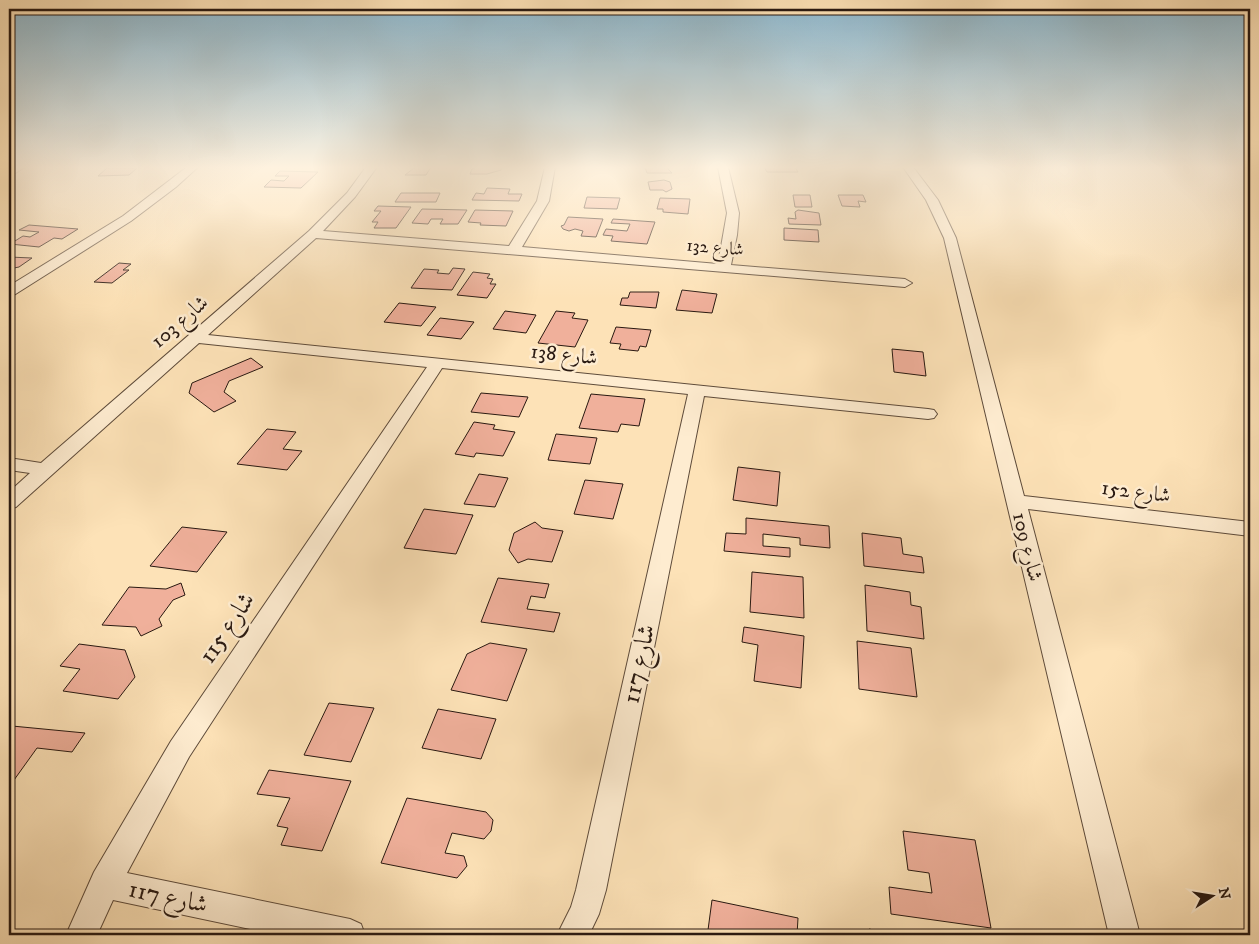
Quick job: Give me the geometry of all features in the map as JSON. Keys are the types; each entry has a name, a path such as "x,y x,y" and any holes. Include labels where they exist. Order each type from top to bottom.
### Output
{"street":[{"path":"9,292 119,224 137,211"},
{"name":"شارع 103","path":"9,502 336,211"},
{"path":"513,251 537,211"},
{"path":"724,268 731,235 732,211"},
{"name":"شارع 109","path":"937,211 950,238 1125,935"},
{"name":"شارع 132","path":"312,234 905,283"},
{"name":"شارع 138","path":"194,338 928,414"},
{"name":"شارع 115","path":"81,935 105,883 180,749 438,363"},
{"name":"شارع 117","path":"572,935 584,914 591,890 697,390"},
{"path":"9,464 45,470"},
{"name":"شارع 152","path":"1015,501 1250,530"},
{"name":"شارع 117","path":"105,883 350,935"}],"building":[{"path":"381,211 408,211 396,228 374,228 378,222 372,222"},
{"path":"421,211 466,211 458,224 440,224 443,219 431,219 428,224 412,223"},
{"path":"474,211 513,211 506,226 480,225 481,223 468,222"},
{"path":"663,211 688,211 688,214"},
{"path":"795,212 819,213 821,225 789,224 788,218 796,219"},
{"path":"568,217 603,219 596,237 581,236 583,231 575,229 569,231 563,229 561,226 564,225"},
{"path":"613,219 655,222 647,244 611,241 613,236 603,235 606,229 627,231 630,224 611,223"},
{"path":"29,225 78,229 62,239 54,238 39,247 10,244 23,236 30,237 39,232 19,230"},
{"path":"784,228 818,230 819,242 784,240"},
{"path":"9,257 32,258 19,267 9,269"},
{"path":"119,263 131,264 123,270 129,270 112,283 94,282"},
{"path":"453,268 465,269 452,290 411,288 424,269 439,270 437,273 449,274"},
{"path":"473,272 490,274 487,278 493,279 490,284 496,284 487,298 457,295"},
{"path":"682,290 717,294 712,313 676,310"},
{"path":"630,292 659,292 656,308 620,305 622,298 628,298"},
{"path":"399,303 436,307 421,326 384,322"},
{"path":"505,311 536,315 526,333 493,329"},
{"path":"556,311 575,313 572,318 588,320 575,347 538,343"},
{"path":"440,318 474,322 461,339 427,335"},
{"path":"616,327 651,330 646,347 640,346 638,351 619,349 621,344 610,343"},
{"path":"892,349 923,352 926,376 894,372"},
{"path":"251,358 263,367 229,381 224,392 236,401 214,412 189,393 192,383"},
{"path":"481,393 528,397 519,417 471,412"},
{"path":"591,394 645,399 639,426 621,424 618,432 579,428"},
{"path":"474,422 495,425 493,429 515,432 503,456 476,453 474,457 455,454"},
{"path":"267,429 296,432 283,449 302,451 287,470 237,464"},
{"path":"556,434 597,438 590,464 548,460"},
{"path":"738,467 780,472 777,506 733,500"},
{"path":"479,474 508,478 495,507 464,504"},
{"path":"585,480 623,484 613,519 574,514"},
{"path":"424,509 473,515 456,554 404,548"},
{"path":"746,518 829,526 830,548 800,545 800,538 763,534 763,546 790,548 790,557 724,551 726,533 746,534"},
{"path":"535,522 542,528 563,531 552,562 528,559 518,563 509,550 514,533"},
{"path":"182,527 227,532 197,572 150,566"},
{"path":"862,533 901,538 903,554 922,557 924,573 864,566"},
{"path":"752,572 803,577 804,618 750,612"},
{"path":"498,578 549,584 545,598 531,596 527,609 560,613 554,632 481,622"},
{"path":"181,583 185,595 173,600 159,619 162,626 141,636 136,627 102,625 129,587 166,589"},
{"path":"865,585 910,592 911,605 921,607 924,639 867,631"},
{"path":"744,627 804,636 801,688 754,681 758,645 742,642"},
{"path":"857,641 911,648 917,697 859,689"},
{"path":"490,643 527,649 507,701 451,690 467,654"},
{"path":"79,644 125,650 135,677 118,699 63,691 80,669 60,666"},
{"path":"329,703 374,708 351,762 304,755"},
{"path":"438,709 496,719 481,759 422,748"},
{"path":"12,726 85,733 72,752 37,748 9,787 9,730"},
{"path":"269,770 351,781 322,851 281,845 288,828 277,826 290,798 257,794"},
{"path":"407,798 486,812 493,820 491,831 484,839 452,833 445,853 464,856 467,866 457,878 381,863"},
{"path":"903,831 975,840 991,928 891,914 889,887 932,893 929,873 908,870"},
{"path":"712,900 798,918 797,935 734,935 708,930"},
{"path":"869,929 899,935 869,935"}]}
